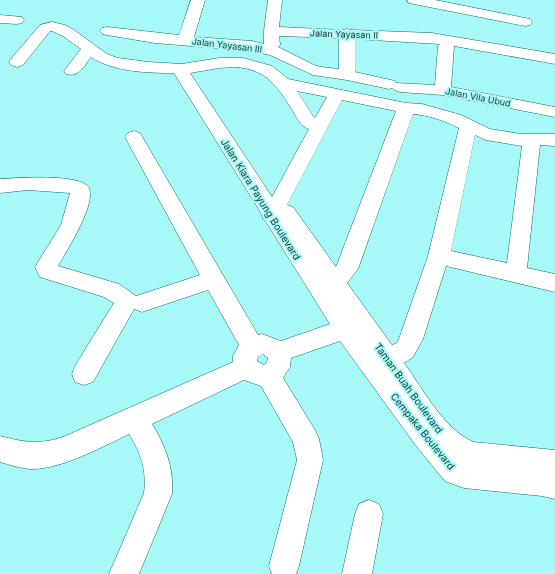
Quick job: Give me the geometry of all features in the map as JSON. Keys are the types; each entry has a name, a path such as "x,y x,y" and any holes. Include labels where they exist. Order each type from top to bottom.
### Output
{"street":[{"path":"185,40 198,0"},
{"path":"272,51 271,31 275,0"},
{"path":"414,0 456,24 555,59"},
{"path":"0,19 17,20"},
{"path":"456,24 525,22"},
{"path":"443,90 456,24"},
{"name":"Jalan Yayasan II","path":"271,31 348,34 456,24"},
{"path":"17,62 47,26 54,27 74,36 101,57 110,61 185,68 228,62 248,64 263,68 274,75 282,83 307,120 310,123 320,127"},
{"name":"Jalan Yayasan III","path":"107,31 234,44 272,51 319,72 347,75 394,85"},
{"path":"347,75 348,34"},
{"path":"72,71 90,48"},
{"name":"Jalan Kiara Payung Boulevard","path":"185,68 274,208 353,326"},
{"path":"282,83 406,108 422,109 455,119 486,134 521,140 555,140"},
{"name":"Jalan Vila Ubud","path":"394,85 443,90 555,112"},
{"path":"274,208 320,127 337,93"},
{"path":"329,289 347,269 406,108"},
{"path":"380,364 405,350 411,339 439,256 468,125"},
{"path":"134,137 306,439 310,460 284,566"},
{"path":"516,274 532,140"},
{"path":"0,186 28,183 77,187 80,189 81,192 71,226 46,269 48,271 111,290 127,300 84,374"},
{"path":"439,256 555,283"},
{"path":"142,303 214,279"},
{"path":"0,449 17,455 33,456 55,453 135,420 190,392 261,360 353,326"},
{"name":"Cempaka Boulevard","path":"353,326 380,364 426,438 455,472 464,475 542,482 555,485"},
{"name":"Taman Buah Boulevard","path":"380,364 436,429 453,446 471,455 555,463"},
{"path":"124,574 158,494 160,484 159,471 147,440 135,420"},
{"path":"357,574 369,514"}]}
